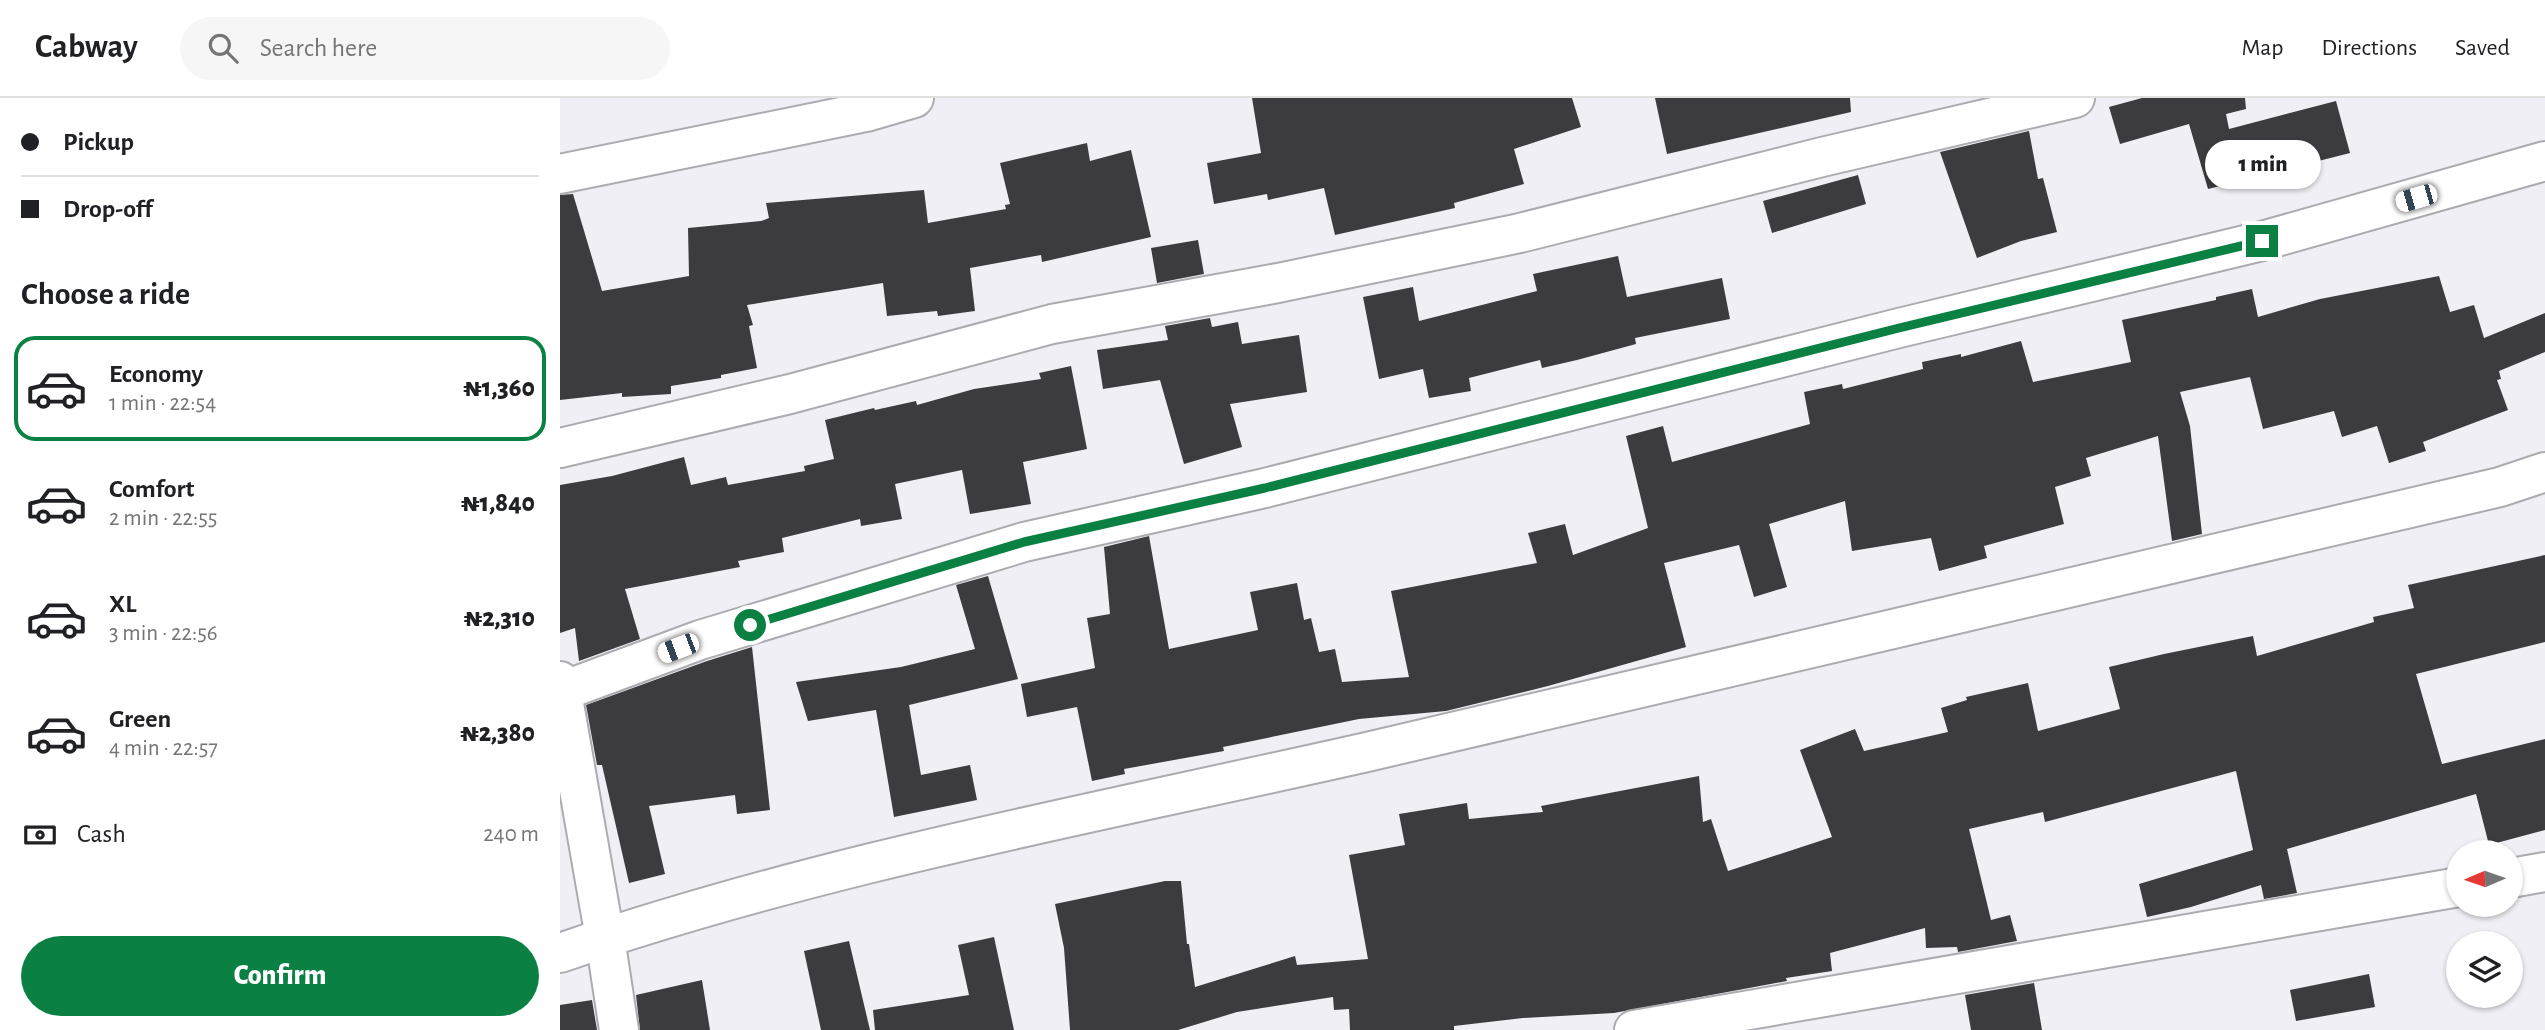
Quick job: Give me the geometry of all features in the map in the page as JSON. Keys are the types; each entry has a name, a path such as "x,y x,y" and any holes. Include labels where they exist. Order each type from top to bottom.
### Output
{"street":[{"path":"560,174 866,112 914,98"},
{"path":"560,448 789,394 1052,324 1278,284 1520,233 1822,157 2075,98"},
{"path":"619,1030 561,688 701,640 1024,542 1278,484 1913,325 2262,241 2545,161"},
{"path":"560,953 842,869 1527,715 2500,487 2545,472"},
{"path":"2524,876 2545,872"},
{"path":"1634,1030 2446,889"}],"building":[{"path":"1252,98 1572,98 1581,127 1514,149 1524,184 1454,203 1455,208 1335,235 1324,188 1268,200 1267,194 1214,204 1207,163 1261,153"},
{"path":"1655,98 1850,98 1851,112 1667,154"},
{"path":"2142,98 2245,98 2246,109 2226,114 2229,129 2336,101 2350,153 2208,189 2189,124 2120,144 2109,107"},
{"path":"2029,131 2038,179 2043,178 2057,232 2021,241 1977,258 1940,152"},
{"path":"1087,143 1090,161 1131,150 1151,237 1042,262 1041,255 970,268 975,311 938,316 937,311 887,316 883,283 747,305 753,325 749,326 757,368 721,375 721,378 671,386 671,394 622,397 622,393 560,400 560,195 573,194 602,291 689,276 688,228 761,221 769,218 766,203 924,190 928,223 1006,209 1005,205 1010,204 1000,163"},
{"path":"1858,175 1866,204 1772,233 1763,201"},
{"path":"1198,240 1204,274 1157,283 1151,248"},
{"path":"1618,256 1627,297 1722,278 1730,319 1635,338 1636,344 1542,368 1540,360 1469,378 1471,391 1429,398 1423,369 1379,379 1363,297 1413,287 1419,321 1537,291 1533,274"},
{"path":"2439,276 2450,312 2474,305 2484,338 2545,313 2545,352 2499,371 2501,379 2497,380 2508,410 2423,442 2426,451 2389,463 2377,426 2342,437 2334,411 2263,429 2250,377 2180,392 2190,426 2202,534 2172,541 2158,436 2086,458 2091,476 2055,487 2064,524 1984,546 1987,558 1939,571 1931,538 1852,551 1845,501 1769,524 1787,587 1754,597 1739,545 1664,563 1686,647 1548,686 1446,711 1359,719 1223,747 1224,751 1124,769 1125,774 1092,781 1077,707 1027,717 1021,684 1095,668 1087,618 1110,614 1104,547 1149,536 1169,649 1258,630 1250,592 1297,583 1304,620 1311,618 1319,652 1335,649 1342,682 1409,677 1391,591 1537,563 1528,533 1565,524 1573,555 1648,528 1626,436 1663,426 1672,462 1810,424 1804,392 1842,384 1843,389 1923,369 1922,362 1961,354 1961,357 2021,341 2033,382 2131,362 2122,320 2216,300 2216,297 2252,289 2258,317 2320,299"},
{"path":"1210,318 1212,327 1238,322 1242,344 1299,335 1307,392 1230,404 1242,447 1184,464 1160,380 1103,389 1097,350 1168,340 1165,326"},
{"path":"1071,366 1087,449 1023,462 1031,504 970,514 962,470 895,484 902,519 861,526 860,519 782,538 784,552 738,561 740,567 625,589 640,639 579,661 575,628 560,633 560,485 612,476 684,457 691,485 726,477 728,485 805,471 804,466 834,459 825,420 916,401 917,405 974,389 1041,379 1039,373"},
{"path":"2545,555 2545,642 2416,674 2442,764 2545,739 2545,830 2508,840 2488,840 2476,794 2287,849 2297,893 2264,899 2261,885 2191,907 2147,917 2139,884 2253,850 2236,771 2045,822 2043,812 1969,829 1991,920 2010,915 2017,941 1958,952 1957,947 1926,948 1925,928 1830,953 1832,971 1786,978 1787,981 1614,1013 1523,1018 1454,1026 1454,1030 1350,1030 1349,1009 1334,1010 1333,997 1237,1012 1178,1030 1070,1030 1064,948 1055,904 1165,881 1181,881 1187,944 1195,987 1295,956 1297,965 1368,959 1349,855 1405,845 1399,814 1467,803 1469,819 1543,812 1541,806 1699,776 1703,822 1711,819 1728,871 1832,837 1800,750 1855,729 1864,751 1948,732 1941,708 1967,700 1966,697 2028,683 2038,731 2120,709 2109,667 2253,636 2257,656 2374,622 2373,617 2414,608 2408,585"},
{"path":"988,576 1018,679 909,705 921,775 970,765 977,800 894,817 876,710 808,721 796,682 901,667 975,649 956,585"},
{"path":"752,647 770,810 737,814 735,795 649,806 665,874 629,883 602,765 597,765 586,705"},
{"path":"994,937 1014,1030 875,1030 873,1010 969,995 958,945"},
{"path":"849,941 870,1030 821,1030 804,951"},
{"path":"2369,974 2375,1007 2296,1021 2290,990"},
{"path":"702,980 710,1030 640,1030 636,995"},
{"path":"2034,983 2042,1030 1971,1030 1965,995"},
{"path":"592,1000 597,1030 560,1030 560,1005"}],"route":[{"path":"750,625 1024,542 1265,488 1899,328 2262,241"}]}
